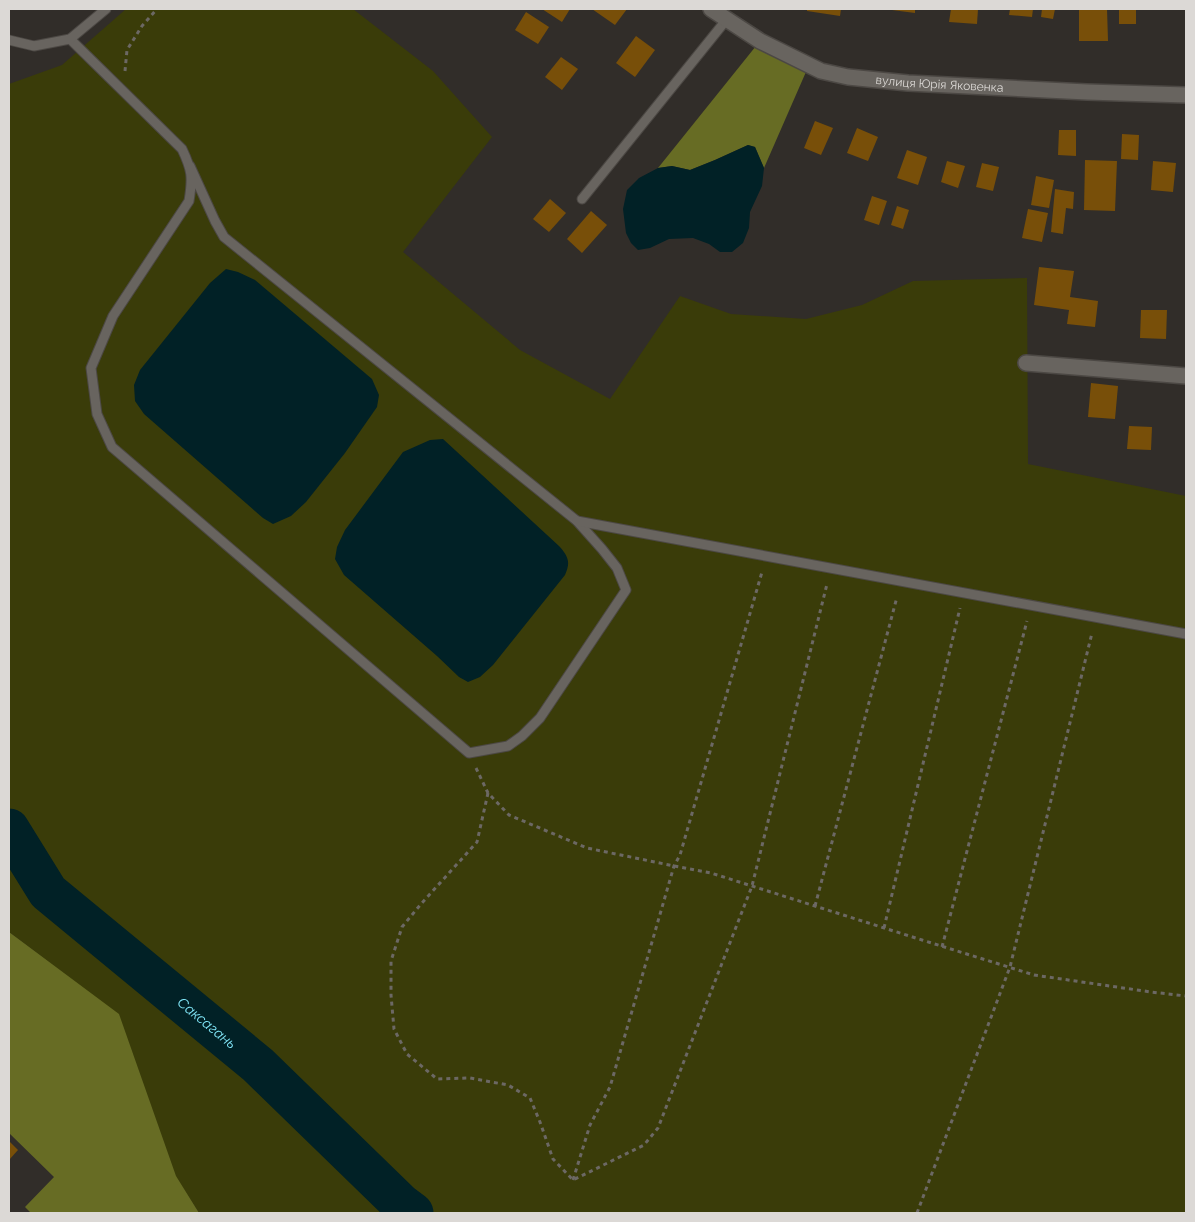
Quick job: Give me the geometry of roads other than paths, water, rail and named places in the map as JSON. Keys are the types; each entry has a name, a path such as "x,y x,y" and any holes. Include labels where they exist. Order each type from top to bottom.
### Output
{"street":[{"name":"вулиця Юрія Яковенка","path":"711,9 760,41 821,71 848,77 908,83 1186,95"},
{"path":"1026,363 1186,376"}],"lane":[{"path":"9,40 34,46 70,39 106,9"},
{"path":"582,199 727,20"},
{"path":"70,39 182,149 224,237 577,521 617,568 626,590 540,718 522,736 508,746 469,753 112,447 97,414 91,368 113,316 189,201 192,183 190,166"},
{"path":"577,521 1186,634"}],"water":[{"path":"748,145 755,147 764,168 762,186 750,212 749,228 743,243 732,252 720,252 709,244 693,238 669,239 650,248 638,250 631,243 626,233 623,209 627,190 639,178 658,168 672,166 690,170"},
{"path":"226,269 255,280 372,379 379,395 377,407 345,453 306,502 291,516 273,524 263,518 144,414 135,401 134,385 140,370 210,283"},
{"path":"443,439 559,546 565,553 568,563 565,575 493,665 480,677 468,682 459,677 344,575 335,559 337,547 345,530 403,452 430,440"}],"waterway":[{"name":"Саксагань","path":"9,829 48,892 258,1065 401,1204 413,1213"}]}
